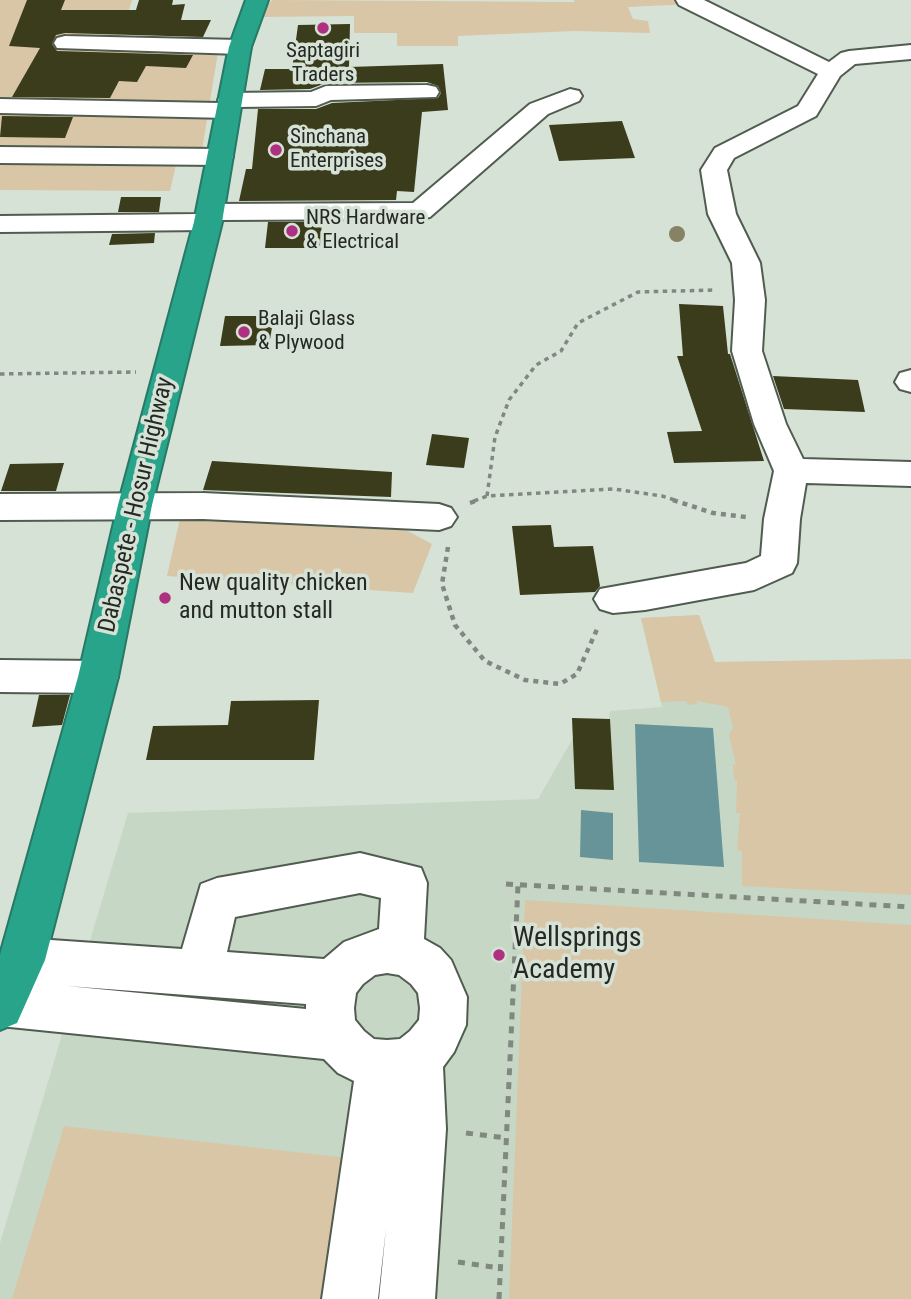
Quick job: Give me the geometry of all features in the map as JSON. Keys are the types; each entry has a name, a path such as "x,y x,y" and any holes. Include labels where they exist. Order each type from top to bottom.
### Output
{"highway":[{"name":"Dabaspete - Hosur Highway","path":"1,1004 22,960 66,803 135,505 209,217 240,47 257,0"}],"street":[{"path":"687,0 831,72"},
{"path":"65,43 240,47"},
{"path":"612,599 645,596 754,576 779,563 782,522 791,471 770,424 747,351 749,293 746,262 722,214 714,170 724,153 807,111 831,72 849,58 911,52"},
{"path":"0,106 229,105 316,99 326,93 427,92"},
{"path":"0,224 419,211 539,109 570,96"},
{"path":"0,155 220,157"},
{"path":"791,471 911,474"},
{"path":"0,507 203,506 439,517"},
{"path":"0,676 97,677"},
{"path":"200,973 216,899 360,873 405,883 400,952"},
{"path":"381,951 400,952 418,958 432,971 442,987 444,1006 441,1025 432,1041 399,1060 362,1060 346,1050 335,1036 329,1019 330,1000 335,983 347,967 363,957 381,951"},
{"path":"22,960 335,983"},
{"path":"1,1004 335,1036"},
{"path":"350,1299 399,1060"},
{"path":"399,1060 421,1129 407,1299"}],"path":[{"path":"487,496 495,437 509,400 536,365 561,351 578,323 638,292 717,290 749,293"},
{"path":"0,374 168,374"},
{"path":"612,599 577,674 560,684 525,680 485,661 455,625 442,584 449,545 439,517 487,496 614,489 662,496 713,513 782,522"},
{"path":"506,884 911,907"},
{"path":"499,1299 518,885"},
{"path":"458,1262 500,1268"}],"shaded area":[{"path":"0,0 132,0 117,48 218,52 202,150 179,151 170,191 0,190"},
{"path":"272,0 679,0 690,4 628,7 633,19 648,21 650,33 574,31 458,36 458,46 397,46 397,33 354,33 354,16 259,17"},
{"path":"181,514 406,530 432,544 413,593 167,576"},
{"name":"Wellsprings Academy","path":"699,615 715,662 911,659 911,1299 0,1299 0,1243 128,813 538,799 573,738 572,718 609,719 610,711 662,707 641,618"},
{"path":"699,615 715,662 911,659 911,895 742,886 742,851 737,850 740,813 736,813 737,781 734,779 733,764 736,765 729,735 733,728 728,707 697,701 697,704 687,705 686,701 661,702 641,618"},
{"path":"525,900 911,925 911,1299 509,1299"},
{"path":"64,1126 348,1158 327,1299 12,1299"}],"water":[{"path":"635,724 713,728 724,867 639,862"},
{"path":"581,810 613,813 613,860 580,857"}],"building":[{"path":"27,0 65,0 61,10 136,10 139,0 173,0 172,5 185,4 181,20 211,20 203,37 65,33 56,35 52,44 57,51 193,55 186,68 146,66 137,82 119,81 110,98 12,97 40,48 9,46"},
{"path":"350,24 349,67 443,64 448,110 422,112 414,192 397,191 396,200 239,201 246,169 252,169 258,109 316,109 332,103 438,98 441,93 438,86 427,82 326,83 310,89 260,90 265,69 292,69 298,25"},
{"path":"2,116 73,117 65,138 0,137"},
{"path":"622,121 635,158 559,161 549,125"},
{"path":"121,197 161,197 159,212 118,212"},
{"path":"268,222 322,222 320,248 265,248"},
{"path":"155,233 154,243 109,245 112,234"},
{"path":"679,304 723,306 728,354 764,461 674,463 667,432 702,431 677,356 683,356"},
{"path":"225,316 274,316 269,345 220,346"},
{"path":"773,376 858,380 865,412 784,409"},
{"path":"432,434 469,438 464,468 426,465"},
{"path":"212,461 392,472 391,497 203,490"},
{"path":"64,463 56,491 1,491 10,464"},
{"path":"551,525 554,547 593,546 600,586 595,592 520,595 512,526"},
{"path":"39,695 70,695 62,725 32,727"},
{"path":"319,700 314,760 146,760 153,726 228,725 231,701"},
{"path":"572,718 610,719 614,790 575,789"}],"place":[{"name":"Saptagiri Traders","path":"323,28"},
{"name":"Sinchana Enterprises","path":"276,150"},
{"name":"NRS Hardware & Electrical","path":"292,231"},
{"name":"Balaji Glass & Plywood","path":"244,332"},
{"name":"New quality chicken and mutton stall","path":"165,598"},
{"name":"Wellsprings Academy","path":"499,955"}]}
